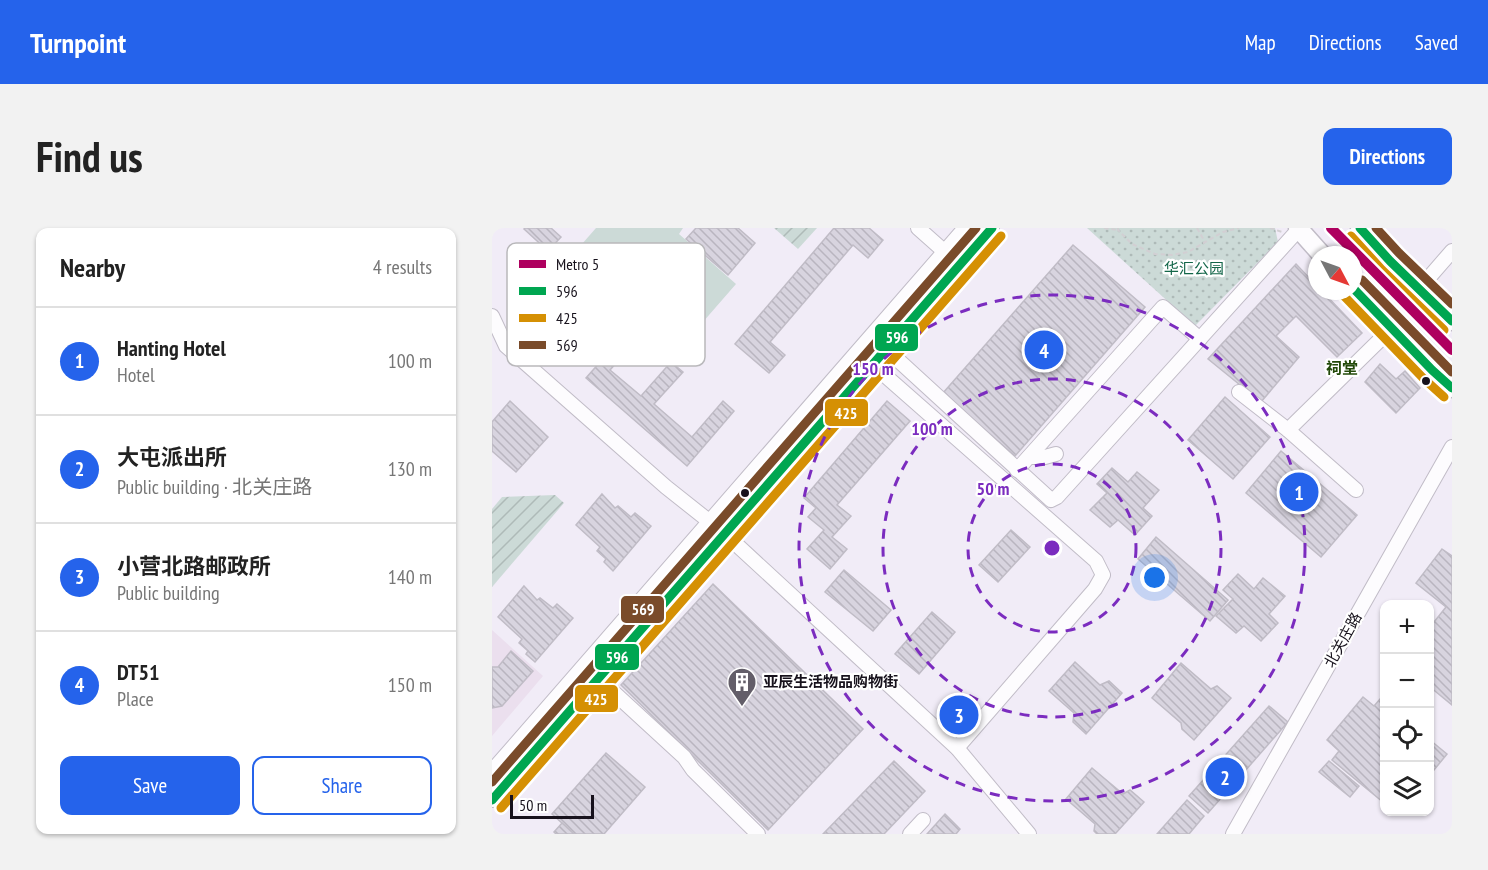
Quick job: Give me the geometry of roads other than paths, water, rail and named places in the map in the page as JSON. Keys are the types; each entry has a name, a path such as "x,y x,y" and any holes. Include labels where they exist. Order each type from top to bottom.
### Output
{"main road":[{"path":"1360,228 1390,261 1452,321"},
{"path":"1298,229 1314,246"},
{"path":"1362,297 1452,388"}],"street":[{"path":"918,228 945,252"},
{"path":"492,771 965,228"},
{"path":"492,800 992,228"},
{"path":"886,349 1051,500 1057,497 1298,229"},
{"path":"1419,290 1452,251"},
{"path":"1017,470 1163,307 1200,339"},
{"path":"492,316 507,347"},
{"path":"1288,430 1392,328"},
{"path":"1132,358 1133,341"},
{"path":"872,364 1096,561 1103,575 1095,589 957,748"},
{"path":"529,366 666,487 724,533 957,748 1029,834"},
{"path":"1239,392 1288,430 1356,490"},
{"name":"北关庄路","path":"1233,834 1452,447"},
{"path":"1029,457 1056,454"},
{"path":"598,678 684,757 693,770 758,834"},
{"path":"910,834 923,820"}],"metro line":[{"name":"5","path":"1331,228 1452,350"}],"place":[{"name":"DT51","path":"1044,350"},
{"name":"Hanting Hotel","path":"1299,492"},
{"name":"亚辰生活物品购物街","path":"742,708"},
{"name":"小营北路邮政所","path":"959,715"},
{"name":"大屯派出所","path":"1225,777"}],"district":[{"name":"祠堂","path":"1342,368"}],"park label":[{"name":"华汇公园","path":"1194,269"}]}
